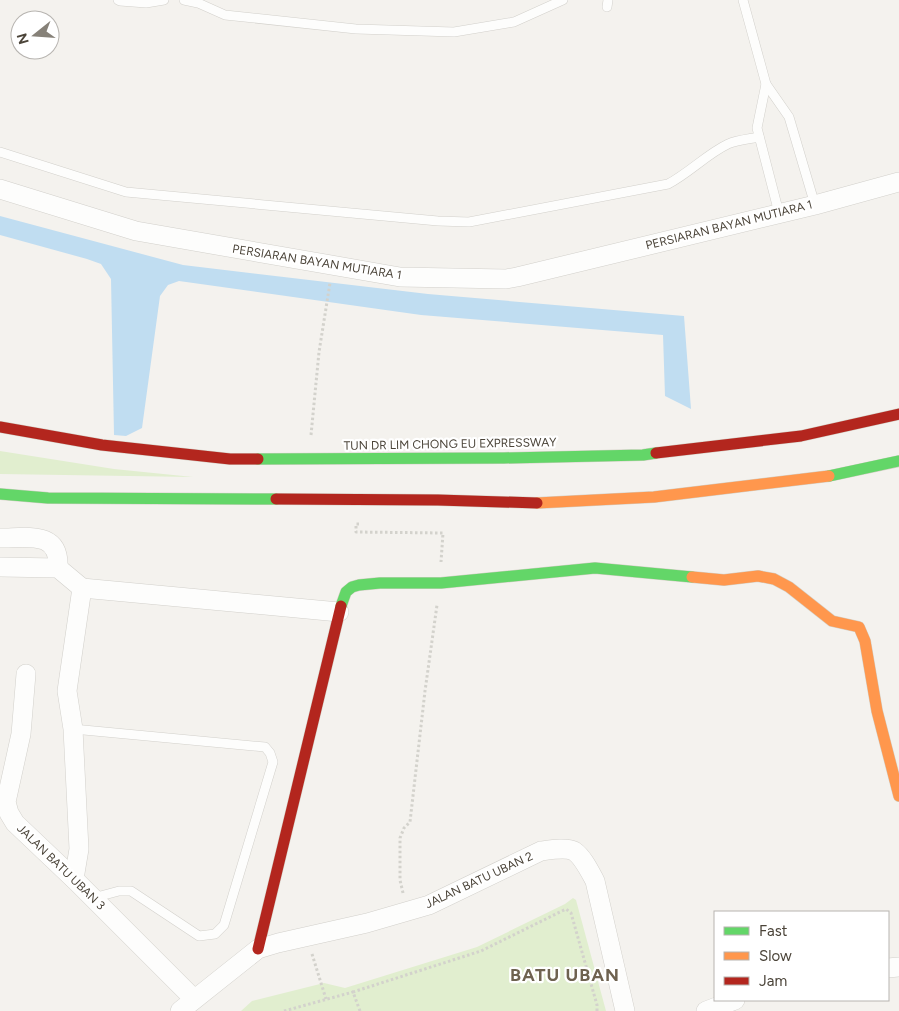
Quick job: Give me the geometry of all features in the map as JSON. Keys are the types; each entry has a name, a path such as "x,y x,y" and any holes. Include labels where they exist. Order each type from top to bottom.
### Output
{"main road":[{"name":"TUN DR LIM CHONG EU EXPRESSWAY","path":"0,427 102,445 230,459 504,458 643,455 801,436 899,414"},
{"path":"0,494 48,498 438,500 538,503 654,497 830,476 899,461"},
{"path":"258,949 339,612 346,592 352,587 359,585 440,583 595,568 724,580 758,576 774,579 789,587 832,621 859,627 865,641 877,710 899,796"}],"street":[{"name":"PERSIARAN BAYAN MUTIARA 1","path":"0,189 136,231 400,277 506,278 517,277 779,213 899,182"},
{"path":"0,538 38,538 47,540 59,558 58,568"},
{"path":"0,567 58,568 82,588 339,612"},
{"path":"74,879 79,849 73,729 67,691 82,588"},
{"name":"JALAN BATU UBAN 3","path":"26,674 21,734 6,802 9,813 15,823 194,999"},
{"name":"JALAN BATU UBAN 2","path":"180,1011 258,949 367,923 429,905 541,851 557,849 573,851 586,864 595,881 625,1011"},
{"path":"706,1011 732,1001"}],"lane":[{"path":"118,0 146,4 164,0"},
{"path":"184,0 198,3 225,15 356,29 445,32 514,22 563,0"},
{"path":"743,0 766,84 789,117 815,204"},
{"path":"766,84 756,128 779,213"},
{"path":"0,152 126,192 407,219 470,222 668,184 680,178 716,151 729,144 759,137"},
{"path":"73,729 265,747 270,753 273,762 224,925 215,934 199,936 131,891 119,891 93,898"}],"path":[{"path":"311,438 319,352 330,277"},
{"path":"362,524 356,524 356,532 443,533 442,554"},
{"path":"407,911 400,880 400,838 404,828 410,822 440,583"},
{"path":"284,1011 353,992 481,951 566,909 570,913 597,1005 596,1011"},
{"path":"312,952 326,999"},
{"path":"353,992 360,1011"}],"green space":[{"path":"0,451 114,469 193,477 0,474"},
{"path":"573,898 576,900 606,1011 241,1011 252,1001 324,983 345,988 477,947 565,904"}],"water":[{"path":"0,216 183,265 428,294 684,316 691,409 665,396 663,335 421,315 179,281 168,285 160,296 142,428 126,436 114,435 111,279 101,264 0,235"}],"traffic: fast":[{"path":"258,459 504,458 643,455 656,453"},
{"path":"829,476 899,461"},
{"path":"0,494 48,498 276,499"},
{"path":"341,606 346,592 352,587 380,583 441,583 595,568 692,577"}],"traffic: slow":[{"path":"537,503 654,497 829,476"},
{"path":"692,577 724,580 758,576 774,579 789,587 832,621 859,627 865,641 877,711 899,796"}],"traffic: jam":[{"path":"656,453 801,436 899,414"},
{"path":"0,427 102,445 230,459 258,459"},
{"path":"276,499 537,503"},
{"path":"258,949 341,606"}],"district":[{"name":"BATU UBAN","path":"565,975"}]}
